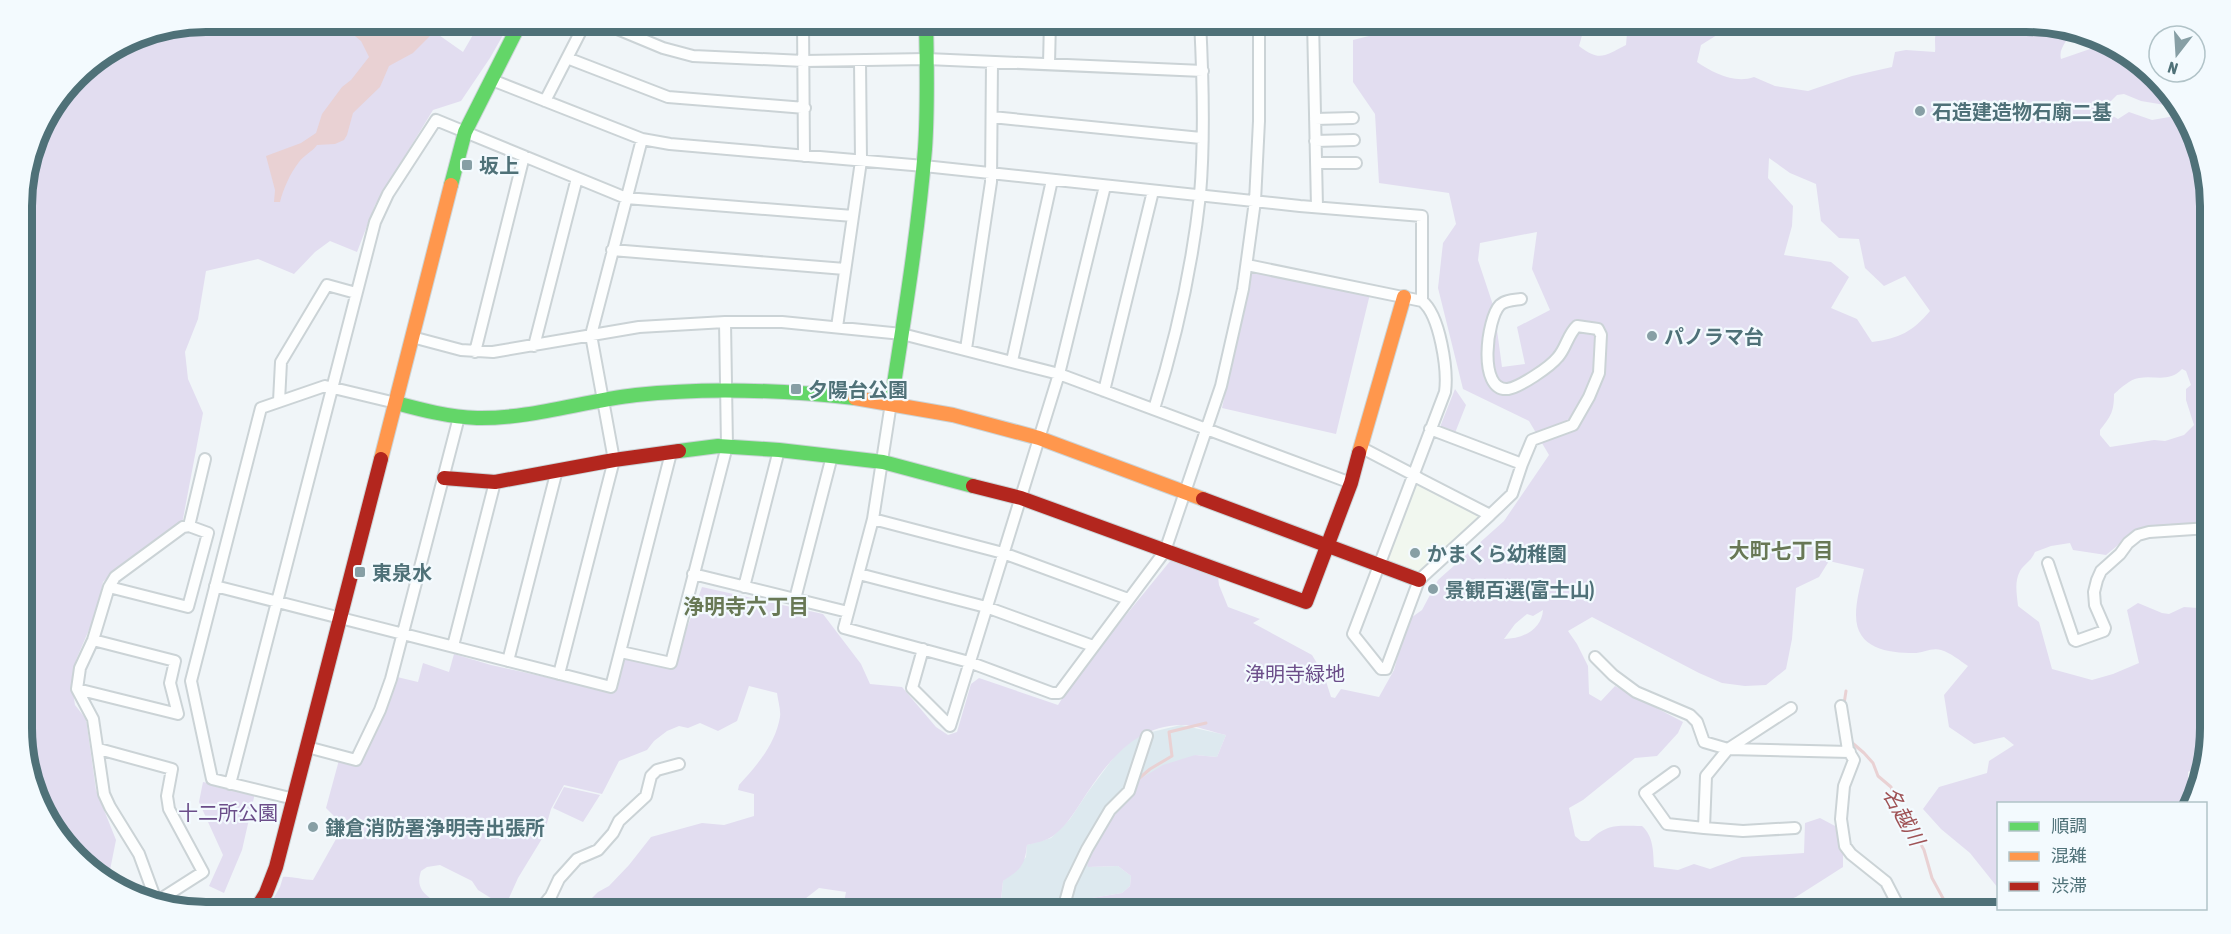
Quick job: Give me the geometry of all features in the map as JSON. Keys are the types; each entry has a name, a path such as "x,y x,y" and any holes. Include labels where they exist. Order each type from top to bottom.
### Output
{"street":[{"path":"261,902 274,874 294,799 465,132 516,32"},
{"path":"545,101 580,32"},
{"path":"625,32 680,54 804,61 927,60 1203,71"},
{"path":"803,32 804,156"},
{"path":"926,32 924,166 902,334 873,519 844,628 969,662 1052,693 1059,693 1165,551 1208,429 1232,344 1247,265 1255,201 1259,121 1259,32"},
{"path":"1049,64 1050,32"},
{"path":"1154,409 1185,292 1200,195 1203,71 1201,32"},
{"path":"1313,32 1317,207"},
{"path":"567,58 668,97 804,108"},
{"path":"837,327 861,161 860,61"},
{"path":"966,349 991,172 992,62"},
{"path":"492,80 642,139 701,148 991,172 1105,186 1422,216 1422,301"},
{"path":"992,117 1202,138"},
{"path":"1315,119 1353,118"},
{"path":"230,784 356,292 380,208 436,120 626,198 853,216"},
{"path":"559,674 614,460 591,335 642,139"},
{"path":"1315,141 1354,140"},
{"path":"475,352 524,156"},
{"path":"1316,163 1356,163"},
{"path":"534,346 577,178"},
{"path":"1012,361 1052,180"},
{"path":"923,650 912,688 950,726 1059,374 1105,186"},
{"path":"1104,391 1153,190"},
{"path":"612,250 845,269"},
{"path":"1247,265 1422,301 1429,306 1437,328 1446,382 1445,392 1353,634 1381,669 1386,669 1419,580 1512,494 1532,440 1573,425 1599,373 1601,334 1598,329 1577,326 1558,358 1521,383 1509,389 1500,388 1492,382 1487,362 1496,309 1502,303 1521,299"},
{"path":"279,401 281,362 327,285 356,292"},
{"path":"444,478 495,482 614,460 727,446 883,462 1021,498 1306,602 1351,483 1404,297"},
{"path":"412,338 475,352 493,352 639,327 725,322 782,322 902,334 1059,374 1351,483"},
{"path":"621,652 671,663 727,446 725,322"},
{"path":"294,799 212,779 191,681 261,408 325,386 459,417 501,417 602,399 689,391 813,393 891,403 951,414 1039,438 1419,580"},
{"path":"307,747 356,760 380,710 391,679 459,417"},
{"path":"1430,429 1522,464"},
{"path":"1362,448 1490,515"},
{"path":"744,587 779,450"},
{"path":"215,586 611,687 671,453"},
{"path":"795,599 831,456"},
{"path":"189,526 205,459"},
{"path":"508,661 557,470"},
{"path":"453,646 495,482"},
{"path":"873,519 1003,553 1128,598"},
{"path":"109,587 188,607 208,533 189,526 183,527 115,577 109,587 93,640 80,668 77,689 93,719 104,794 139,854 154,894"},
{"path":"2048,563 2076,641 2104,631 2105,628 2095,605 2094,592 2097,580 2101,571 2138,535 2149,532 2199,529"},
{"path":"693,574 848,612"},
{"path":"859,574 986,608 1093,646"},
{"path":"77,689 178,714 170,683 175,661 93,640"},
{"path":"1595,657 1613,675 1636,692 1690,715 1697,722 1704,742 1728,749 1850,752"},
{"path":"1841,706 1848,750 1854,759 1844,786 1841,819 1845,846 1851,854 1886,882 1896,902"},
{"path":"1704,828 1706,776 1728,749 1791,708"},
{"path":"1065,902 1070,884 1087,849 1110,810 1129,791 1147,736"},
{"path":"99,749 172,769 167,796 169,809 203,872 165,898"},
{"path":"546,902 559,879 577,860 598,850 620,821 646,796 651,776 657,770 679,764"},
{"path":"1674,771 1645,793 1667,824 1743,831 1795,828"}],"shaded area":[{"path":"350,32 429,32 432,34 413,53 389,66 380,87 353,113 344,140 335,144 317,145 296,166 280,202 274,202 275,190 266,156 301,143 316,133 322,114 369,57 361,41"},
{"path":"1418,482 1481,514 1481,519 1417,578 1384,564 1414,484"},
{"path":"1181,725 1226,735 1217,757 1195,755 1089,867 1118,866 1131,876 1130,886 1122,893 1092,898 1085,902 1001,901 1003,881 1026,857 1027,845 1051,838 1070,819 1117,753 1139,735"}],"green space":[{"path":"206,32 435,32 463,52 475,32 505,32 461,101 433,110 375,205 357,252 330,241 315,252 294,274 258,259 206,271 198,319 185,352 188,379 203,413 182,524 119,566 103,582 97,611 76,660 72,686 75,705 86,719 96,790 116,840 109,873 100,867 67,834 55,815 37,773 33,751 32,194 37,161 49,129 67,100 91,75 109,61 129,49 172,35"},
{"name":"浄明寺緑地","path":"1385,32 1583,32 1579,46 1592,54 1602,56 1626,45 1627,32 1759,32 1742,36 1717,35 1701,45 1697,62 1710,70 1732,78 1754,77 1775,86 1808,91 1852,76 1892,67 1895,52 1906,50 1935,52 1936,32 2048,33 2068,37 2062,47 2061,59 2090,49 2101,50 2131,67 2167,105 2141,101 2124,94 2117,95 2109,103 2108,113 2118,119 2129,112 2152,120 2174,116 2194,161 2198,183 2199,524 2135,531 2106,555 2073,550 2070,543 2051,546 2035,552 2020,571 2016,588 2018,606 2039,622 2052,669 2092,680 2139,663 2127,610 2138,603 2169,614 2184,607 2199,608 2199,740 2195,767 2188,772 2188,790 2182,802 1997,802 1997,887 1970,853 1941,829 1923,809 1939,787 1987,773 1989,761 2014,745 2004,737 1974,744 1949,727 1944,695 1968,666 1941,650 1914,653 1894,652 1875,647 1867,642 1857,626 1856,615 1864,569 1829,561 1819,577 1796,588 1792,639 1786,669 1766,685 1745,686 1722,683 1592,617 1568,631 1588,666 1589,694 1601,701 1615,686 1683,722 1678,733 1657,756 1635,758 1583,800 1569,808 1575,836 1581,841 1589,841 1608,828 1642,826 1651,840 1654,867 1678,870 1694,864 1710,869 1742,857 1804,853 1805,823 1820,818 1835,826 1843,853 1843,867 1796,897 1782,902 1079,902 1122,893 1130,886 1131,876 1118,866 1088,867 1085,856 1132,784 1163,765 1195,755 1217,757 1226,735 1181,725 1151,731 1126,747 1105,768 1072,816 1058,832 1047,839 1027,845 1021,867 1003,881 1001,900 1005,902 844,902 846,892 819,888 801,902 588,902 598,892 609,886 651,837 702,823 724,825 754,816 754,794 738,790 739,785 770,746 778,727 780,711 777,693 749,686 737,721 718,731 700,723 688,728 679,726 667,731 647,750 619,761 602,794 564,785 551,809 543,837 518,878 507,902 497,902 478,890 472,881 440,865 427,867 421,871 419,883 430,902 271,902 283,877 313,880 336,839 338,820 326,808 339,760 358,766 382,720 397,677 418,682 423,663 449,672 454,654 491,665 613,692 623,659 626,657 673,666 702,587 823,614 861,664 870,684 902,687 936,727 948,735 957,732 971,684 979,678 1058,705 1077,675 1171,560 1218,577 1228,607 1260,619 1253,623 1312,655 1324,675 1331,697 1335,698 1341,689 1379,697 1394,670 1408,620 1422,610 1438,580 1504,521 1549,455 1529,421 1463,389 1438,288 1443,243 1456,224 1449,193 1379,183 1375,114 1353,82 1353,40","holes":["1769,158 1790,173 1816,184 1821,221 1839,238 1859,239 1865,268 1884,286 1905,276 1930,311 1917,324 1905,333 1872,342 1857,319 1831,308 1849,277 1831,262 1784,255 1792,226 1793,206 1768,178","1537,232 1532,269 1550,310 1517,327 1525,364 1502,367 1494,308 1478,260 1480,243","2182,369 2186,371 2191,385 2186,389 2186,400 2194,425 2184,435 2165,441 2154,440 2110,447 2100,435 2100,430 2111,414 2114,394 2136,379 2167,377","1543,610 1542,617 1530,632 1511,639 1504,639 1515,624 1527,614 1533,616"]},
{"path":"1252,271 1370,294 1336,434 1222,408"},
{"path":"1455,389 1466,405 1455,433 1440,427"},
{"name":"十二所公園","path":"203,782 255,793 242,850 224,893 209,886 223,855 199,802"},
{"path":"564,787 600,795 583,822 553,808"}],"waterway":[{"name":"名越川","path":"1844,704 1846,691"},
{"path":"1136,781 1150,769 1172,756 1169,732 1206,723"},
{"name":"名越川","path":"1849,740 1873,763 1878,776 1891,787 1900,814 1913,830 1924,850 1932,878 1945,902"}],"traffic: fast":[{"path":"451,185 465,132 515,32"},
{"path":"891,403 915,245 922,181 927,101 926,32"},
{"path":"396,403 446,415 497,418 636,395 691,391 773,391 855,398"},
{"path":"679,451 718,446 779,450 883,462 973,486"}],"traffic: slow":[{"path":"381,459 451,185"},
{"path":"1359,453 1404,297"},
{"path":"855,398 953,415 1039,438 1203,499"}],"traffic: jam":[{"path":"444,478 495,482 614,460 679,451"},
{"path":"973,486 1021,498 1306,602 1351,483 1359,453"},
{"path":"261,902 276,867 381,459"},
{"path":"1203,499 1419,580"}],"place":[{"name":"石造建造物石廟二基","path":"1920,111"},
{"name":"坂上","path":"467,165"},
{"name":"パノラマ台","path":"1652,336"},
{"name":"夕陽台公園","path":"796,389"},
{"name":"かまくら幼稚園","path":"1415,553"},
{"name":"東泉水","path":"360,572"},
{"name":"景観百選(富士山)","path":"1433,589"},
{"name":"鎌倉消防署浄明寺出張所","path":"313,827"}],"district":[{"name":"大町七丁目","path":"1781,550"},
{"name":"浄明寺六丁目","path":"746,606"}]}
